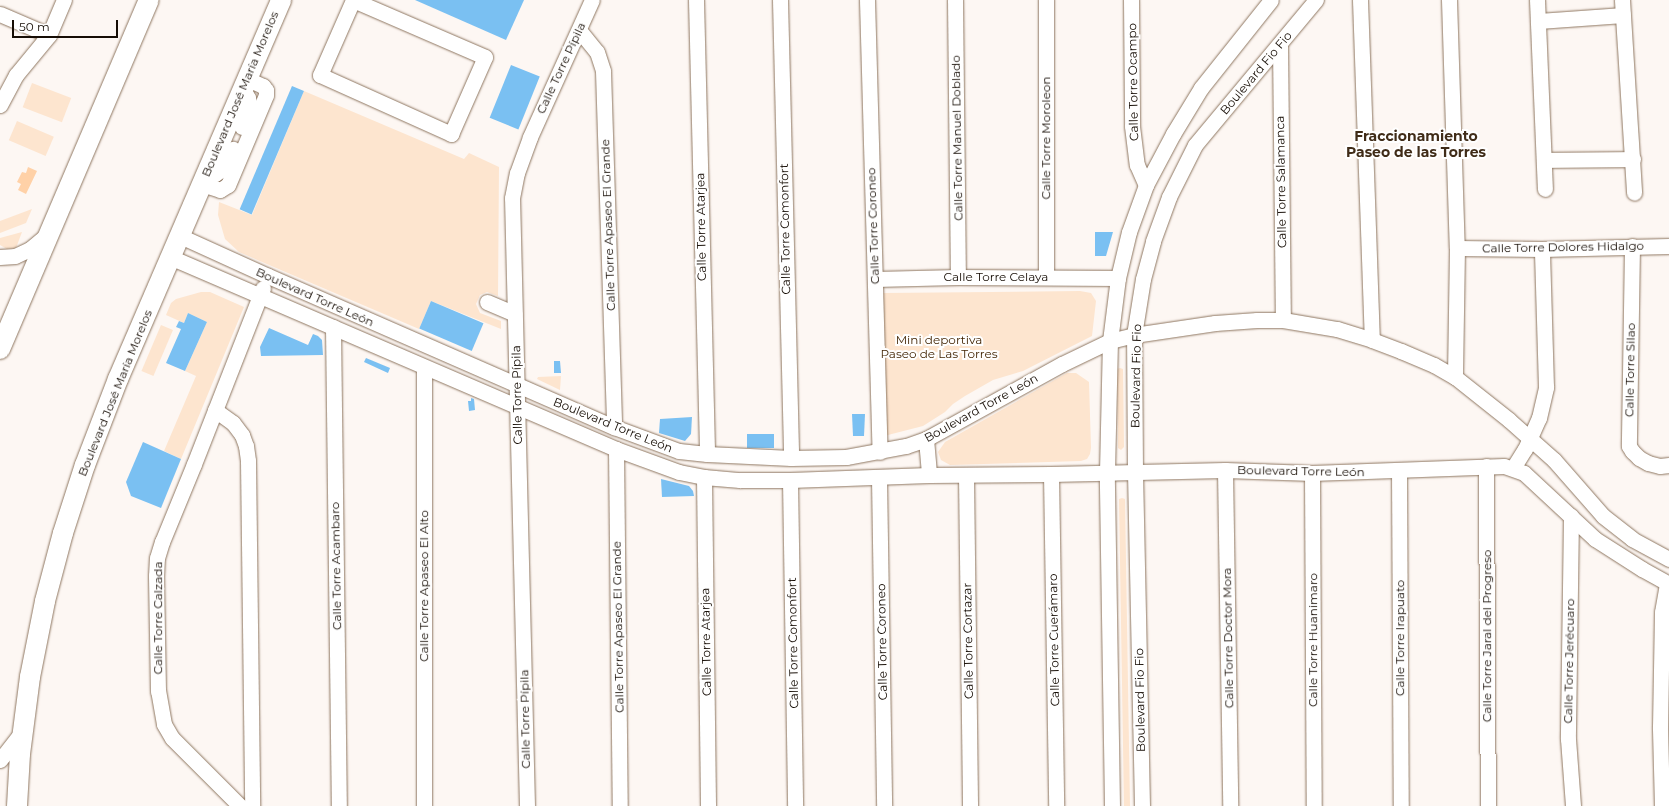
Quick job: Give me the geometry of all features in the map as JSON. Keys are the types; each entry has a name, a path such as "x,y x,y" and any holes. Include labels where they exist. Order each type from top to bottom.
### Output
{"main road":[{"path":"0,349 149,0"},
{"name":"Boulevard José María Morelos","path":"17,806 23,731 30,677 44,609 63,533 102,422 170,256 180,236 281,0"}],"street":[{"path":"0,105 16,75 49,35 64,0"},
{"path":"353,0 485,57 451,134 320,75 353,0"},
{"name":"Calle Torre Pípila","path":"527,806 512,198 517,173 530,136 592,0"},
{"name":"Calle Torre Atarjea","path":"696,0 707,454"},
{"name":"Calle Torre Comonfort","path":"780,0 791,458"},
{"name":"Calle Torre Coroneo","path":"867,0 880,452"},
{"name":"Calle Torre Manuel Doblado","path":"955,0 958,276"},
{"name":"Calle Torre Moroleon","path":"1046,0 1046,276"},
{"name":"Calle Torre Ocampo","path":"1131,0 1132,126 1137,165 1146,185"},
{"name":"Boulevard Fio Fio","path":"1112,806 1107,472 1110,341 1118,278 1129,232 1146,185 1173,134 1201,88 1271,0"},
{"name":"Boulevard Fio Fio","path":"1142,806 1135,472 1134,335 1143,279 1153,241 1169,196 1195,145 1316,0"},
{"path":"1360,0 1372,340"},
{"path":"1449,0 1457,248 1455,378"},
{"path":"1537,0 1545,189"},
{"path":"1622,0 1634,193"},
{"path":"0,14 49,35"},
{"path":"1538,21 1623,15"},
{"name":"Calle Torre Apaseo El Grande","path":"579,30 597,52 604,71 614,426"},
{"name":"Calle Torre Salamanca","path":"1280,44 1283,320"},
{"path":"1544,160 1633,159"},
{"path":"0,257 15,256 30,249 48,234"},
{"name":"Boulevard Torre León","path":"180,236 517,386 679,451 707,454 791,458 846,457 880,452 926,439 1062,364 1110,341 1134,335 1215,323 1283,320 1336,329 1372,340 1434,365 1455,378 1509,420 1529,440 1554,460 1603,516 1632,539 1669,559"},
{"name":"Calle Torre Silao","path":"1632,246 1629,446 1632,451 1648,463 1660,466 1669,465"},
{"name":"Calle Torre Dolores Hidalgo","path":"1457,248 1542,249 1669,246"},
{"path":"1513,468 1540,418 1546,387 1542,249"},
{"name":"Boulevard Torre León","path":"170,256 616,449 673,470 704,477 740,480 790,480 879,478 929,475 1225,470 1312,473 1486,466 1513,468 1524,473 1595,540 1668,583"},
{"name":"Calle Torre Calzada","path":"240,806 172,738 164,724 158,691 156,576 157,558 162,542 268,276"},
{"name":"Calle Torre Celaya","path":"875,280 958,276 1118,278"},
{"path":"487,302 515,314"},
{"name":"Calle Torre Acambaro","path":"339,329 339,806"},
{"name":"Calle Torre Apaseo El Alto","path":"420,365 424,806"},
{"path":"215,410 233,423 242,435 246,446 248,461 252,806"},
{"path":"926,439 929,475"},
{"name":"Calle Torre Apaseo El Grande","path":"616,449 620,806"},
{"name":"Calle Torre Jaral del Progreso","path":"1486,466 1488,806"},
{"name":"Calle Torre Doctor Mora","path":"1225,470 1230,806"},
{"name":"Calle Torre Irapuato","path":"1399,470 1401,806"},
{"name":"Calle Torre Huanimaro","path":"1312,473 1314,806"},
{"name":"Calle Torre Cuerámaro","path":"1051,474 1056,806"},
{"name":"Calle Torre Cortazar","path":"966,475 970,806"},
{"name":"Calle Torre Atarjea","path":"704,477 708,806"},
{"name":"Calle Torre Coroneo","path":"879,478 884,806"},
{"name":"Calle Torre Comonfort","path":"790,480 795,806"},
{"name":"Calle Torre Jerécuaro","path":"1571,516 1568,739 1572,806"},
{"path":"1662,806 1660,727 1662,612 1668,583"},
{"path":"0,760 23,731"}],"green space":[{"path":"32,83 71,98 62,122 23,107"},
{"path":"304,91 464,159 469,153 499,167 498,296 487,292 480,295 476,304 480,313 501,321 501,329 431,301 419,329 239,252 225,239 218,215 219,202 252,215"},
{"path":"17,121 54,137 46,156 9,140"},
{"path":"32,209 26,223 0,233 0,221"},
{"path":"22,232 16,248 7,249 0,245 0,238"},
{"name":"Mini deportiva Paseo de Las Torres","path":"1080,291 1091,293 1096,301 1092,336 1023,371 993,380 965,396 953,404 945,412 923,426 884,436 883,293"},
{"path":"201,292 210,292 244,307 181,459 164,451 196,376 185,371 207,322 188,313 184,323 166,315 171,303 176,299"},
{"path":"161,325 173,330 153,376 141,371"},
{"path":"1117,369 1123,369 1124,447 1121,450 1118,448"},
{"path":"1067,373 1076,373 1089,382 1091,448 1087,459 1081,461 950,465 941,460 938,452 945,442"},
{"path":"561,376 560,390 537,379 538,377"},
{"path":"1119,499 1125,499 1130,806 1124,806"}],"shaded area":[{"path":"28,167 37,171 26,194 18,190 21,184 17,182 22,172 26,173"}],"building":[{"path":"415,0 524,0 506,40"},
{"path":"511,65 540,77 518,129 490,118"},
{"path":"292,86 304,91 252,214 240,209"},
{"path":"1095,232 1113,232 1106,256 1095,256"},
{"path":"431,301 483,323 472,351 419,329"},
{"path":"188,313 207,322 185,371 166,363 181,329 176,327 179,321 184,323"},
{"path":"269,328 308,345 313,334 318,336 322,340 323,355 261,356 260,347"},
{"path":"366,358 390,368 388,373 364,362"},
{"path":"554,361 560,361 561,373 554,373"},
{"path":"471,398 474,399 475,410 469,411 468,401 471,401"},
{"path":"852,414 865,414 864,436 853,436"},
{"path":"692,417 691,434 685,441 659,433 660,419"},
{"path":"747,434 774,434 774,448 747,448"},
{"path":"143,442 181,459 161,508 131,496 126,482"},
{"path":"661,479 689,486 693,491 694,496 662,497"}],"district":[{"name":"Fraccionamiento Paseo de las Torres","path":"1416,144"}]}
